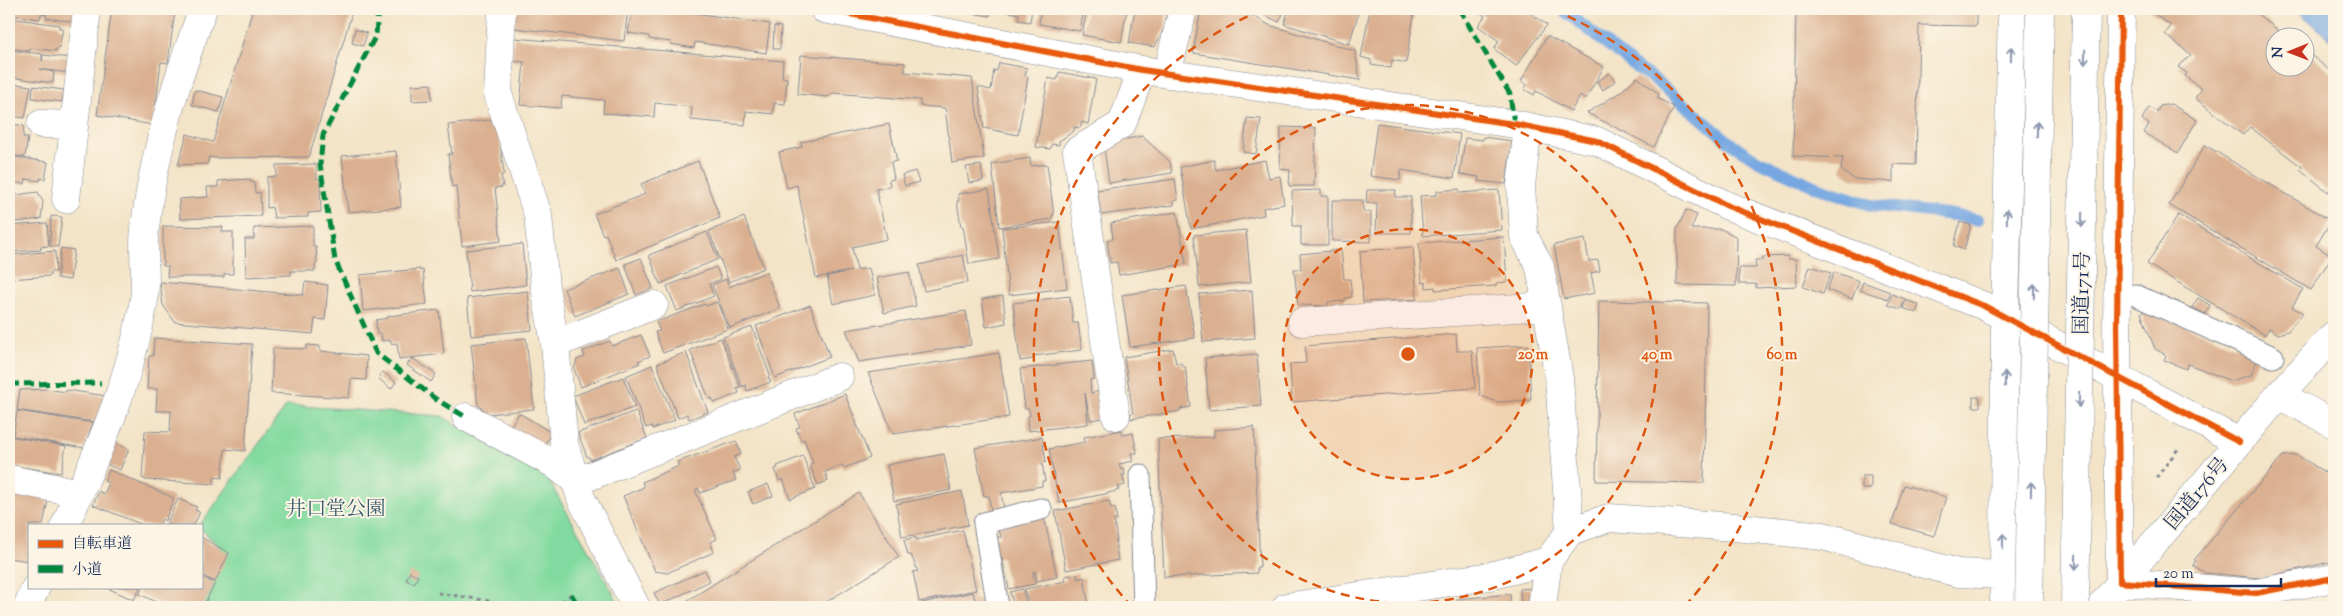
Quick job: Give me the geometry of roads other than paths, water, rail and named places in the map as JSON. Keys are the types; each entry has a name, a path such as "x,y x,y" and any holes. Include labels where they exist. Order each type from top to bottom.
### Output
{"main road":[{"path":"66,199 87,9"},
{"path":"65,524 125,383 144,299 145,229 155,166 182,65 202,9"},
{"path":"502,9 498,94 538,215 545,287 555,344 564,444 580,498 636,607"},
{"path":"824,9 1155,72 1528,127 1597,141 1728,206 1984,306 2239,442"},
{"path":"1116,416 1077,151 1122,124 1155,72 1183,9"},
{"path":"1542,607 1548,561 1570,531 1610,518 1735,527 1823,536 1958,573 2005,596 2005,317 2012,9"},
{"path":"2029,607 2040,9"},
{"name":"国道171号","path":"2075,607 2086,9"},
{"path":"2122,9 2118,378 2120,595 2256,593 2334,578"},
{"path":"41,124 74,125"},
{"path":"1528,127 1521,185 1524,236 1540,267 1559,378 1570,531"},
{"path":"555,344 654,305"},
{"path":"1302,322 1547,306"},
{"name":"国道176号","path":"2100,607 2120,595 2239,442 2334,335"},
{"path":"466,417 554,464 573,479 583,479 839,377"},
{"path":"2280,395 2334,424"},
{"path":"9,479 80,493"},
{"path":"1286,607 1490,576 1548,561"},
{"path":"27,607 36,588"}],"lane":[{"path":"2135,295 2273,357"},
{"path":"1140,475 1144,607"},
{"path":"998,607 984,523 1042,509"}],"water":[{"path":"2295,9 2334,9 2334,42"}],"waterway":[{"path":"1562,9 1655,80 1733,145 1757,160 1816,187 1871,205 1954,215 1978,220"}],"park label":[{"name":"井口堂公園","path":"336,508"}]}
